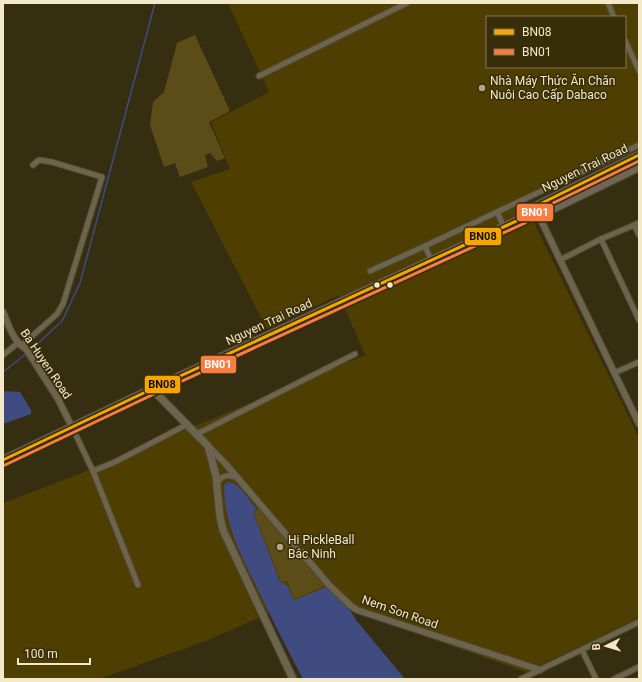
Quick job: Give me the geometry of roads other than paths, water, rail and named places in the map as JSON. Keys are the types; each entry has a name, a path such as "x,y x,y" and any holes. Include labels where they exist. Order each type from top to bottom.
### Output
{"highway":[{"name":"Nguyen Trai Road","path":"523,218 532,208 639,155"},
{"name":"Nguyen Trai Road","path":"3,460 152,389 523,218 539,216 639,167"}],"main road":[{"name":"Nem Son Road","path":"152,389 208,446"},
{"path":"208,446 214,466 223,530 293,679"}],"street":[{"path":"259,76 407,3"},
{"path":"608,3 614,16"},
{"path":"626,42 639,71"},
{"path":"370,271 639,145"},
{"path":"623,152 627,160"},
{"path":"3,355 22,346 57,314 62,304 102,177 52,162 39,160 33,165"},
{"path":"564,180 568,189"},
{"path":"497,212 504,227"},
{"path":"539,216 639,424"},
{"path":"560,260 637,224 639,235"},
{"path":"601,240 639,320"},
{"path":"425,246 432,260"},
{"name":"Ba Huyen Road","path":"3,312 15,338 32,358 58,398 72,427"},
{"path":"197,434 355,354"},
{"path":"614,373 639,362"},
{"path":"93,471 115,462 188,424"},
{"path":"72,427 93,471 138,585"},
{"name":"Nem Son Road","path":"208,446 224,462 235,477 330,586 351,606 357,610 540,670"},
{"path":"217,486 222,477 229,475 235,477"},
{"path":"521,679 639,622"},
{"path":"582,650 596,679"},
{"path":"614,679 639,667"}],"water":[{"path":"3,391 20,392 31,410 31,414 3,424"},
{"path":"229,482 238,486 257,510 253,512 280,582 284,583 288,587 293,598 295,600 326,587 350,610 356,620 405,679 303,679 247,568 236,542 227,515 225,500 224,485"}],"waterway":[{"path":"30,351 62,321 80,283 155,3"},
{"path":"3,372 27,353"}],"place":[{"name":"Nhà Máy Thức Ăn Chăn Nuôi Cao Cấp Dabaco","path":"482,88"},
{"name":"Hi PickleBall Bắc Ninh","path":"280,547"}]}
